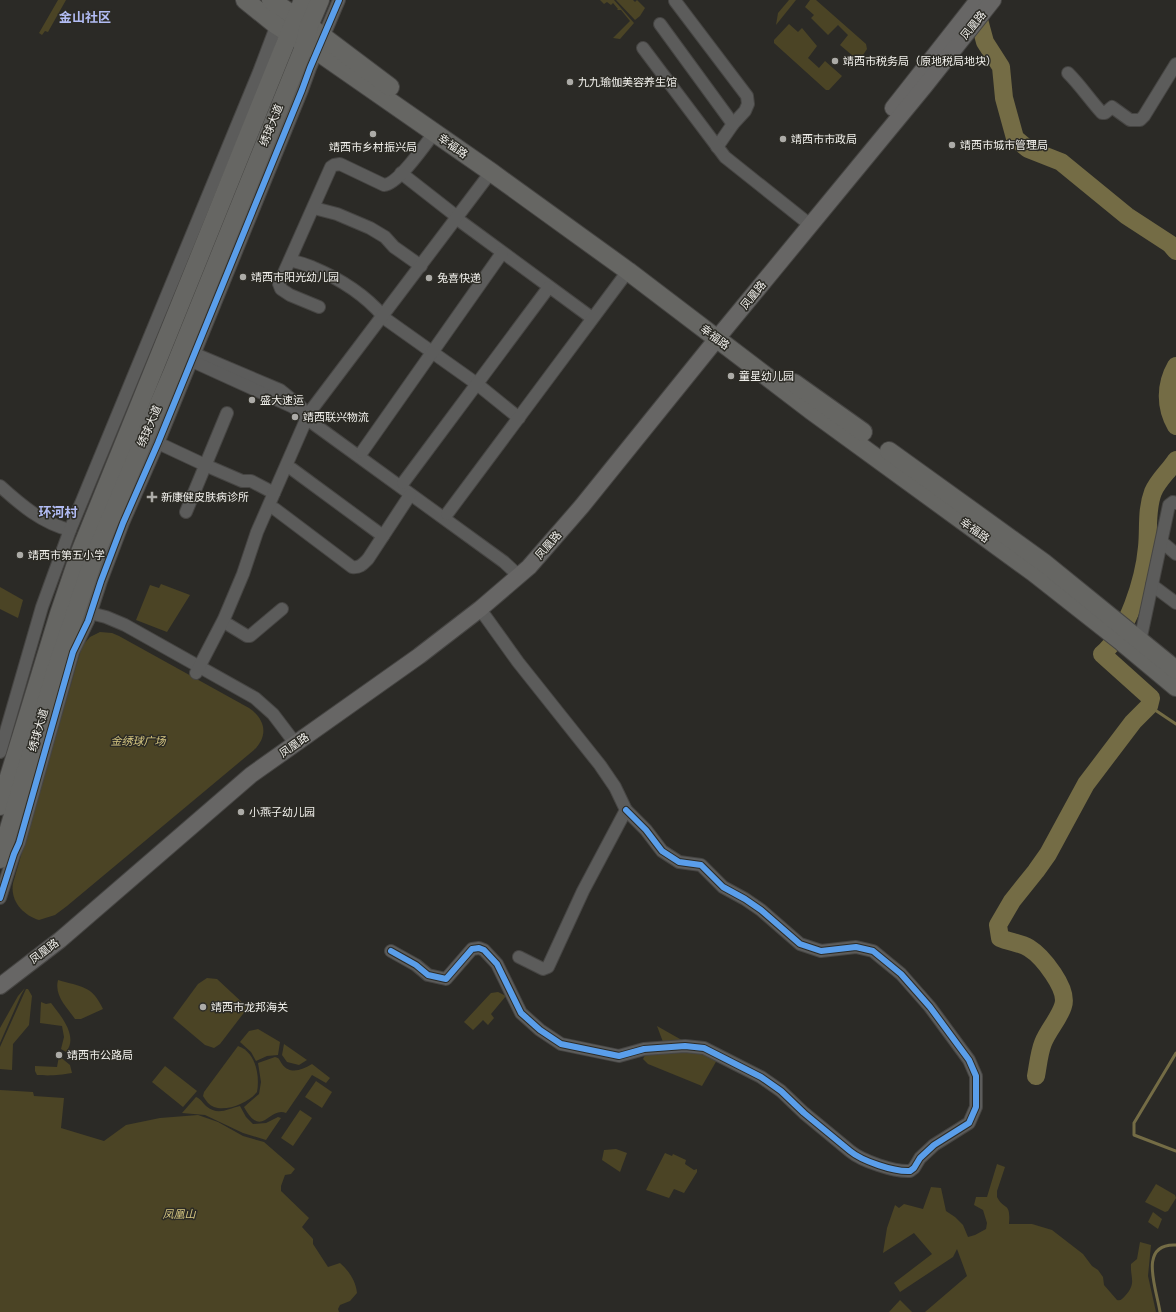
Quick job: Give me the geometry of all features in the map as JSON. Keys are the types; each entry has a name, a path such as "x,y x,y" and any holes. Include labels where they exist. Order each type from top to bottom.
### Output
{"main road":[{"name":"幸福路","path":"245,0 302,38 437,123 716,332"},
{"name":"绣球大道","path":"289,10 303,0"},
{"name":"绣球大道","path":"289,10 320,0"},
{"name":"凤凰路","path":"0,976 58,932 161,839 211,799 248,766 290,741 419,656 480,609 519,571 716,332 968,33 979,4"},
{"name":"凤凰路","path":"716,332 804,220 979,4"},
{"name":"绣球大道","path":"0,806 9,751 74,570 139,404 205,266 245,189 302,38 289,10"},
{"name":"幸福路","path":"302,38 628,272 716,332 1043,562 1106,621 1176,670"},
{"name":"绣球大道","path":"0,859 55,673 88,576 113,511 150,443 238,162 281,57 302,38"},
{"name":"凤凰路","path":"0,986 60,940 290,741 465,613 519,571"},
{"name":"幸福路","path":"1131,639 1176,687"}],"street":[{"path":"0,760 9,751 42,607 70,530 262,62 302,38 339,0"},
{"path":"676,1 748,96 748,104 745,111 732,124 717,147"},
{"path":"0,898 19,843 73,652 89,617 101,581 135,497 150,443 163,432 267,175 302,38 289,10"},
{"path":"660,24 732,124"},
{"path":"643,48 725,157 804,220"},
{"path":"262,62 281,57"},
{"path":"1068,73 1080,85 1086,96 1102,113 1105,113 1112,107 1133,121 1140,120 1144,116 1176,64"},
{"path":"320,307 290,295 281,289 280,281 330,170 334,165 340,164 384,185 390,184 434,133"},
{"path":"218,170 238,162"},
{"path":"401,173 502,253 592,318"},
{"path":"201,672 274,493 310,418 385,318 421,266 493,174"},
{"path":"245,189 267,175"},
{"path":"314,208 336,214 370,228 421,266"},
{"path":"385,318 426,270 458,219"},
{"path":"362,452 434,352 502,253"},
{"path":"290,261 301,263 340,280 365,298 385,318 477,384 519,418"},
{"path":"180,264 205,266 230,264"},
{"path":"447,514 586,329 592,318 628,272"},
{"path":"404,483 549,287"},
{"path":"173,371 194,358"},
{"path":"194,358 293,407 362,452 447,514 519,571"},
{"path":"119,411 139,404"},
{"path":"186,512 204,465 227,413"},
{"path":"201,672 228,624 262,536 292,469 310,418"},
{"path":"310,418 410,495 519,571"},
{"path":"150,443 163,432"},
{"path":"150,443 242,481 251,482 274,493"},
{"path":"292,469 384,536"},
{"path":"0,486 18,502 44,520 70,530"},
{"path":"275,509 352,567 360,567 368,559 384,536 410,495"},
{"path":"113,511 135,497"},
{"path":"1131,639 1152,585 1169,505 1172,502 1176,503"},
{"path":"1162,542 1176,554"},
{"path":"1152,585 1176,603"},
{"path":"228,624 247,636 250,636 282,609"},
{"path":"391,951 416,965 428,975 446,979 472,950 479,948 484,950 497,964 521,1013 540,1030 561,1044 619,1056 644,1049 685,1046 704,1048 761,1077 850,1151 859,1158 870,1163 910,1171 914,1168 920,1158 934,1145 969,1124 974,1112 976,1100 976,1076 969,1060 922,996 878,954 856,947 821,951 800,944 762,910 746,899 723,887 701,865 679,862 662,851 646,830 626,810 615,787 600,765 518,662 480,609"},
{"path":"89,617 124,631 265,706 290,741"},
{"path":"520,957 543,969 548,967 582,893 626,810"}],"green space":[{"path":"58,0 66,0 48,32 45,31 42,35 39,33"},
{"path":"600,0 614,0 634,23 620,39 613,38 630,21 621,10 617,10 618,9 613,3 611,5 607,2 604,4"},
{"path":"616,0 633,0 635,2 637,0 645,8 640,16 635,20"},
{"path":"789,0 796,0 776,25 778,13"},
{"path":"810,0 816,0 866,44 867,49 859,61 840,45 848,35 838,25 828,35 811,18 814,15 805,7"},
{"path":"789,24 798,32 802,28 817,46 808,58 819,68 825,61 842,76 829,90 826,90 774,43 774,40"},
{"path":"161,584 190,595 167,632 136,620 150,585 159,588"},
{"path":"0,587 23,600 18,618 0,609"},
{"name":"金绣球广场","path":"100,632 112,633 119,636 249,708 259,717 262,722 262,739 254,750 67,906 55,915 39,920 28,915 19,906 14,896 13,883 82,646 90,637"},
{"path":"207,978 217,979 246,1006 246,1010 220,1044 214,1048 205,1045 173,1018 198,984"},
{"path":"58,980 85,988 90,991 95,995 103,1009 81,1019 75,1019 65,1006 60,996 57,986"},
{"path":"25,988 0,1043 0,1028 18,996"},
{"path":"26,989 28,989 32,996 29,1025 13,1044 12,1070 0,1069 0,1047"},
{"path":"498,992 506,996 491,1014 494,1018 488,1025 483,1020 473,1030 464,1022 491,993"},
{"path":"41,1002 46,1004 51,1003 67,1026 70,1039 66,1052 61,1049 64,1037 62,1026 40,1023"},
{"path":"657,1026 687,1043 663,1042"},
{"path":"258,1029 280,1042 278,1055 267,1056 256,1061 251,1052 240,1042 249,1031"},
{"path":"284,1044 307,1060 299,1065 287,1062 282,1055"},
{"path":"238,1046 249,1053 253,1059 258,1079 257,1092 249,1099 237,1105 225,1108 214,1107 204,1098 204,1092"},
{"path":"698,1049 717,1060 702,1086 648,1064 643,1059 646,1053"},
{"path":"59,1056 70,1065 72,1073 37,1075 35,1066 57,1067"},
{"path":"275,1057 279,1059 285,1067 292,1070 300,1070 312,1064 330,1078 326,1083 312,1075 286,1113 280,1112 261,1122 256,1121 250,1116 244,1107 259,1094 261,1082 258,1063"},
{"path":"165,1066 197,1091 183,1107 152,1082"},
{"path":"316,1081 332,1092 322,1108 305,1097"},
{"name":"凤凰山","path":"0,1090 33,1092 34,1096 64,1098 61,1128 104,1141 126,1125 160,1118 198,1115 218,1122 243,1136 264,1142 295,1169 291,1174 285,1175 281,1186 281,1191 309,1218 302,1227 313,1239 313,1244 328,1267 340,1263 352,1276 357,1293 350,1301 340,1305 338,1309 339,1312 0,1312"},
{"path":"196,1097 210,1109 215,1111 223,1111 240,1106 246,1117 253,1124 266,1123 278,1117 281,1118 266,1140 243,1133 205,1115 182,1113"},
{"path":"300,1110 312,1118 293,1146 281,1138"},
{"path":"616,1149 627,1153 620,1172 602,1160 604,1150"},
{"path":"665,1153 672,1156 673,1154 686,1160 685,1164 694,1170 697,1169 697,1172 684,1193 674,1189 669,1198 646,1190"},
{"path":"997,1164 1005,1167 997,1191 997,1197 1008,1209 1009,1224 1032,1224 1052,1230 1083,1254 1092,1266 1098,1270 1103,1277 1104,1285 1117,1300 1122,1299 1131,1287 1131,1264 1137,1259 1140,1242 1151,1245 1148,1276 1156,1312 925,1312 967,1276 957,1249 953,1257 900,1292 894,1283 932,1254 914,1233 883,1253 887,1228 895,1205 899,1208 904,1204 923,1209 931,1187 941,1188 946,1211 963,1225 968,1237 975,1235 986,1229 987,1223 983,1210 974,1205 976,1197 987,1197"},
{"path":"1156,1184 1175,1195 1176,1198 1168,1211 1165,1212 1145,1202"},
{"path":"1153,1212 1162,1219 1158,1229 1148,1222"},
{"path":"900,1300 912,1312 889,1312"}],"waterway":[{"path":"975,5 985,42 1001,67 1004,98 1015,138 1028,149 1061,162 1127,216 1170,244 1176,251"},
{"path":"1176,366 1172,373 1168,388 1168,404 1172,419 1176,426"},
{"path":"1036,1076 1043,1043 1063,1006 1064,999 1062,991 1053,974 1041,958 1026,946 1000,938 998,925 1012,901 1048,854 1086,784 1133,722 1149,706 1151,698 1102,654 1120,633 1133,605 1145,560 1148,540 1149,513 1153,492 1176,460"},
{"path":"1149,706 1176,724"},
{"path":"1176,1053 1134,1123 1134,1135 1176,1151"},
{"path":"1160,1312 1153,1281 1153,1260 1157,1252 1164,1246 1176,1245"}],"cycle path":[{"path":"0,898 19,843 73,652 88,621 101,581 123,523 158,443 339,0"},
{"path":"391,951 416,965 428,975 446,979 472,949 479,948 484,950 497,964 521,1013 540,1030 561,1044 619,1056 644,1049 685,1046 704,1048 761,1077 781,1091 804,1113 855,1155 887,1168 910,1171 914,1168 920,1158 934,1145 969,1123 976,1107 976,1076 969,1060 930,1007 901,974 873,951 856,947 821,951 800,944 761,910 723,887 701,865 679,862 662,851 646,830 626,810"}],"place":[{"name":"靖西市税务局（原地税局地块）","path":"835,61"},
{"name":"九九瑜伽美容养生馆","path":"570,82"},
{"name":"靖西市乡村振兴局","path":"373,134"},
{"name":"靖西市市政局","path":"783,139"},
{"name":"靖西市城市管理局","path":"952,145"},
{"name":"靖西市阳光幼儿园","path":"243,277"},
{"name":"兔喜快递","path":"429,278"},
{"name":"童星幼儿园","path":"731,376"},
{"name":"盛大速运","path":"252,400"},
{"name":"靖西联兴物流","path":"295,417"},
{"name":"新康健皮肤病诊所","path":"152,497"},
{"name":"靖西市第五小学","path":"20,555"},
{"name":"小燕子幼儿园","path":"241,812"},
{"name":"靖西市龙邦海关","path":"203,1007"},
{"name":"靖西市公路局","path":"59,1055"}],"district":[{"name":"金山社区","path":"85,17"},
{"name":"环河村","path":"58,512"}]}
